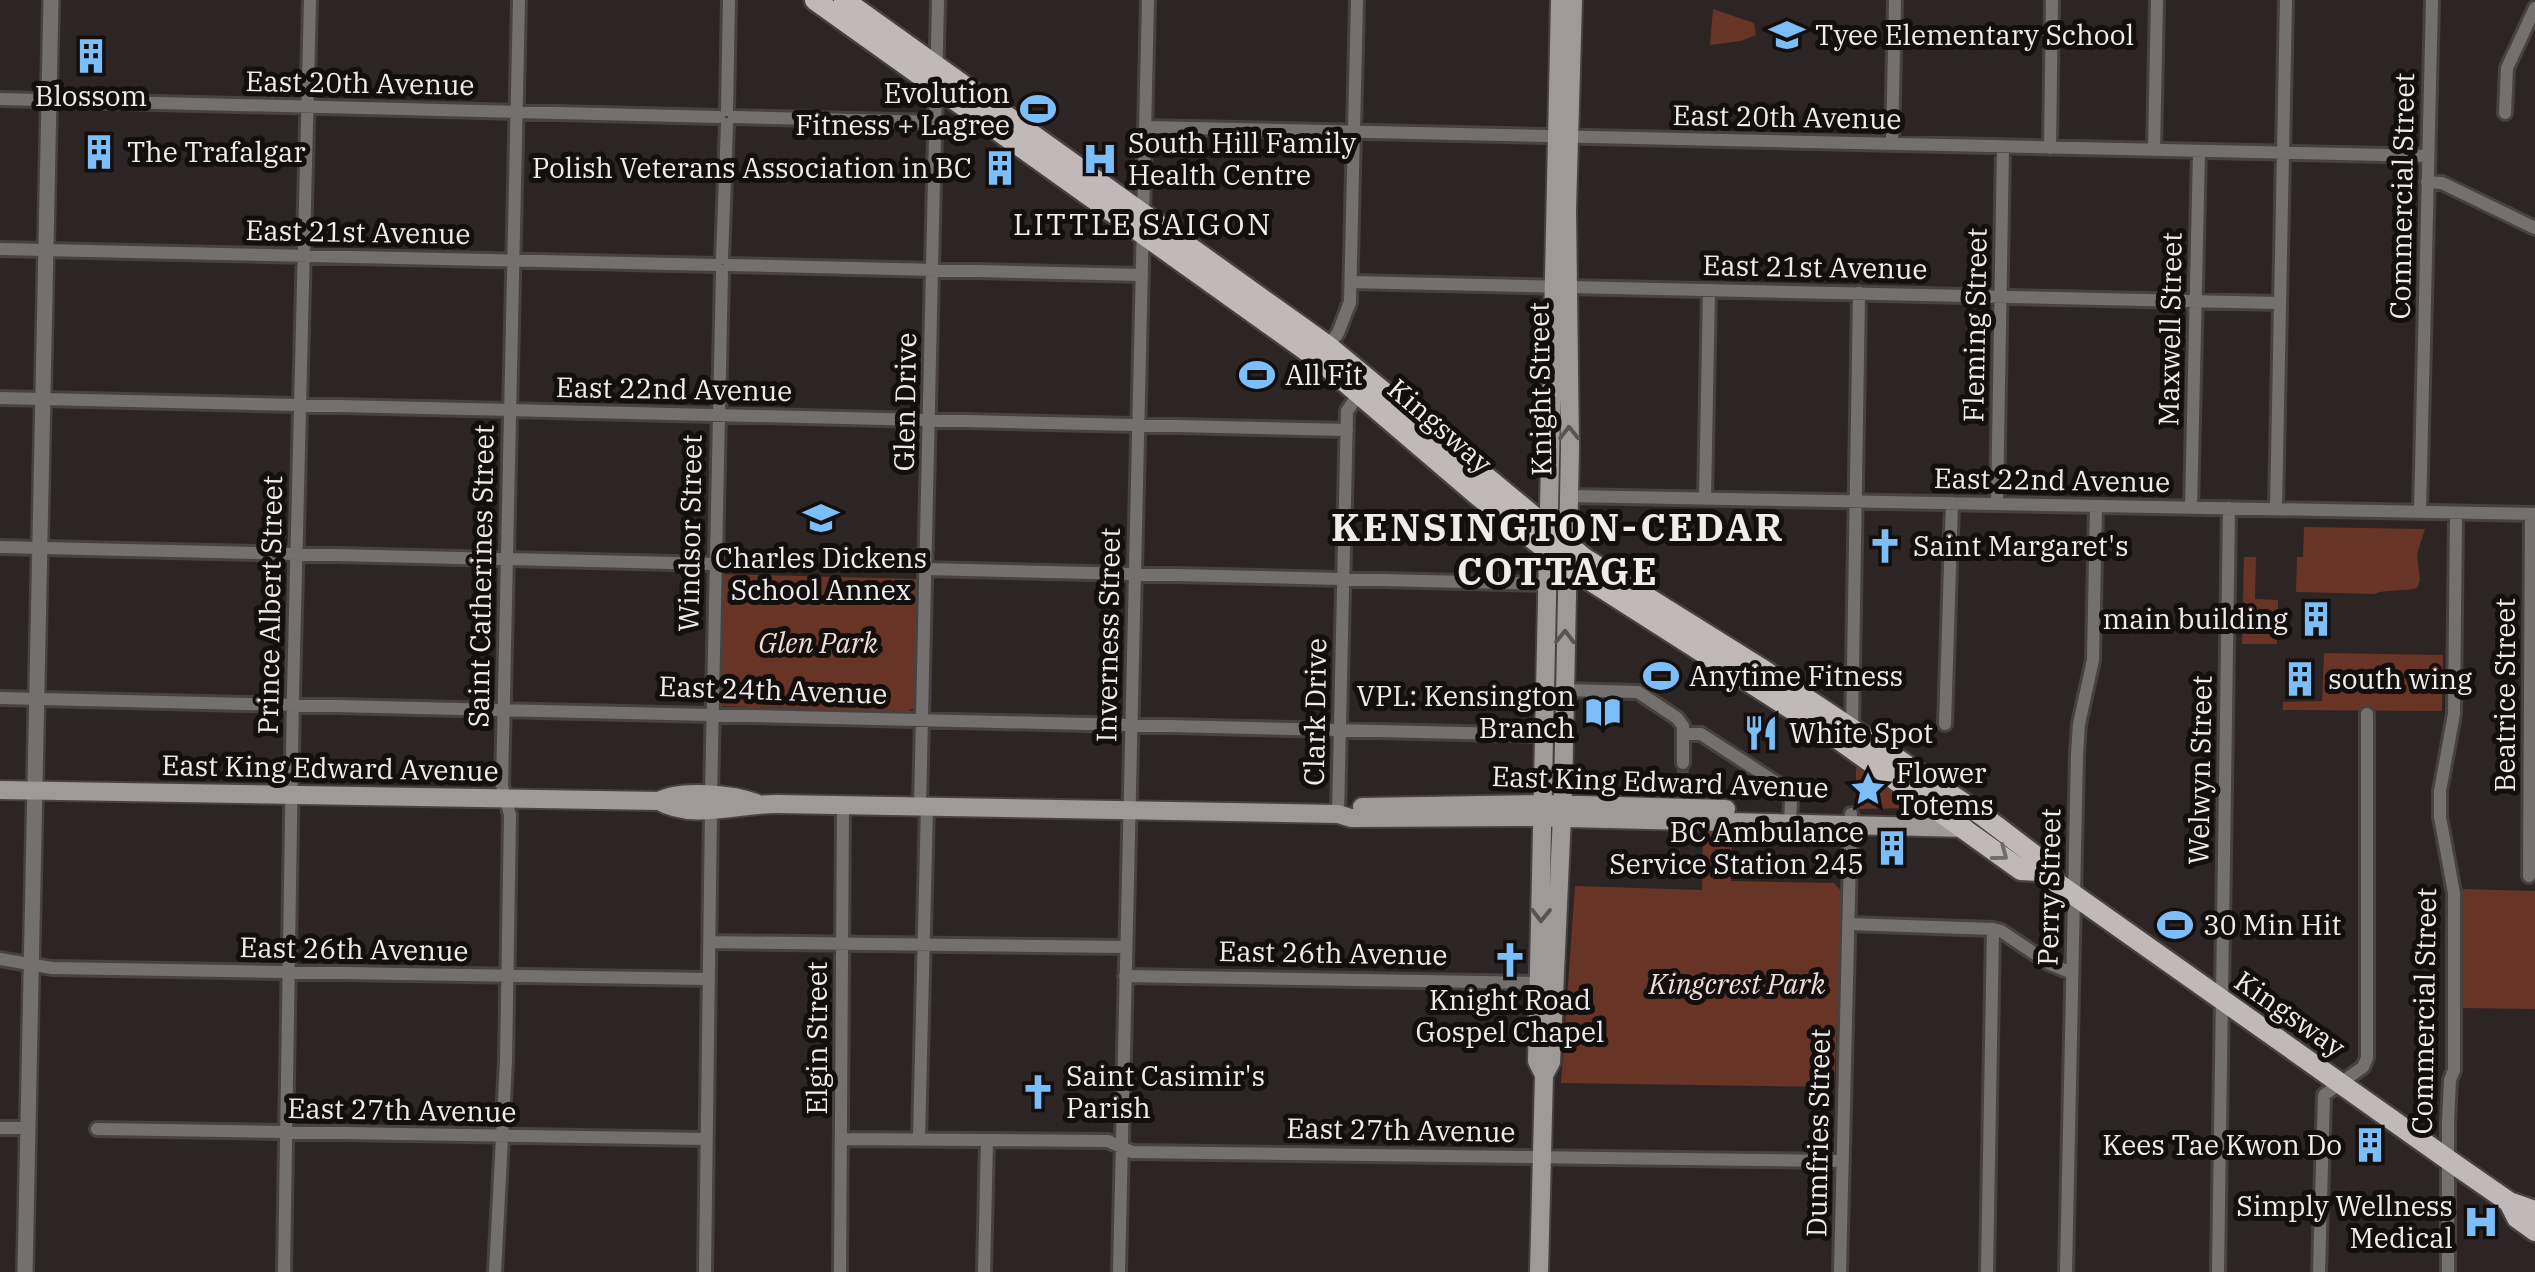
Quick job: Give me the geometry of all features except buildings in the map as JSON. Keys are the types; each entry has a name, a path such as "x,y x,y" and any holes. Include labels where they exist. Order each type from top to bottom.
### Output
{"main road":[{"name":"Kingsway","path":"815,0 1323,353 1365,386 1477,495 1852,738 1974,822 2033,854 2040,871 2509,1202 2535,1211"},
{"name":"Kingsway","path":"844,0 937,66 1143,225"},
{"name":"Knight Street","path":"1544,1075 1537,1061 1540,983 1564,690 1558,548 1563,136 1560,0"},
{"name":"Knight Street","path":"1563,136 1573,0"},
{"name":"Knight Street","path":"1540,1272 1544,1075 1551,1062 1553,811 1546,735 1549,584 1569,496 1560,286"},
{"name":"Kingsway","path":"1852,738 1945,815 1974,822"},
{"name":"East King Edward Avenue","path":"0,790 658,802 670,808 740,796 756,803 1338,814 1351,818 1553,811 1682,799 1790,818"},
{"name":"East King Edward Avenue","path":"1553,811 1974,822"},
{"name":"East King Edward Avenue","path":"1851,820 1945,815"},
{"name":"Kingsway","path":"2509,1202 2517,1218 2535,1231"}],"street":[{"path":"25,1272 51,0"},
{"name":"Prince Albert Street","path":"284,1272 310,0"},
{"name":"Saint Catherines Street","path":"495,1272 506,1061 510,815 502,786 519,0"},
{"name":"Windsor Street","path":"704,1272 714,564 729,0"},
{"name":"Glen Drive","path":"919,1139 925,944 922,720 938,0"},
{"name":"Inverness Street","path":"1119,1272 1148,0"},
{"path":"1323,353 1347,315 1356,0"},
{"path":"1892,144 1895,0"},
{"path":"2050,148 2052,0"},
{"path":"2154,150 2158,0"},
{"path":"2276,509 2286,0"},
{"name":"Commercial Street","path":"2420,512 2432,0"},
{"path":"2505,114 2507,68 2535,8"},
{"name":"East 20th Avenue","path":"0,99 937,122"},
{"name":"East 20th Avenue","path":"1145,127 2428,156"},
{"name":"Fleming Street","path":"1996,504 2004,147"},
{"name":"Maxwell Street","path":"2191,508 2199,151"},
{"path":"2428,182 2442,183 2535,228"},
{"name":"East 21st Avenue","path":"0,249 1142,276"},
{"name":"East 21st Avenue","path":"1350,282 2279,303"},
{"path":"1705,498 1709,290"},
{"path":"1852,738 1859,294"},
{"name":"Clark Drive","path":"1338,814 1348,408 1365,386"},
{"name":"East 22nd Avenue","path":"0,398 1347,430"},
{"name":"East 22nd Avenue","path":"1569,496 2533,514"},
{"path":"1944,724 1952,503"},
{"name":"Perry Street","path":"2066,1272 2079,724 2093,660 2096,506"},
{"name":"Welwyn Street","path":"2218,1272 2230,508"},
{"name":"Commercial Street","path":"2448,1272 2454,893 2440,817 2440,791 2454,714 2456,513"},
{"name":"Beatrice Street","path":"2528,876 2533,514"},
{"path":"0,548 714,564"},
{"path":"926,570 1549,584"},
{"path":"1564,690 1638,692 1683,726 1682,762"},
{"name":"East 24th Avenue","path":"0,698 1546,735"},
{"path":"2319,1272 2324,1095 2362,1067 2367,1058 2367,714"},
{"path":"1683,734 1702,734 1786,789 1790,794 1790,818"},
{"name":"Elgin Street","path":"840,1272 843,805"},
{"name":"Dumfries Street","path":"1840,1272 1851,820"},
{"path":"1848,924 1993,929 2050,964 2072,972"},
{"path":"1986,1272 1993,929"},
{"path":"710,942 1126,947"},
{"name":"East 26th Avenue","path":"0,959 52,968 709,979"},
{"name":"East 26th Avenue","path":"1125,976 1540,983"},
{"path":"0,1128 28,1128"},
{"name":"East 27th Avenue","path":"97,1129 706,1140"},
{"name":"East 27th Avenue","path":"842,1139 1108,1141 1132,1152 1843,1161"},
{"path":"984,1272 986,1140"}],"green space":[{"path":"1713,9 1754,23 1756,35 1710,45"},
{"path":"2304,527 2425,529 2417,554 2417,588 2374,594 2296,592 2297,557 2303,557"},
{"path":"2244,557 2256,557 2255,599 2278,600 2277,644 2242,644"},
{"name":"Glen Park","path":"719,574 918,579 914,708 907,712 721,706"},
{"path":"2324,653 2443,655 2442,711 2283,710 2283,702 2322,701"},
{"path":"1859,765 1914,806 1913,808 1856,809"},
{"name":"Kingcrest Park","path":"1703,826 1732,827 1731,881 1834,883 1843,893 1834,1087 1561,1083 1575,886 1702,890"},
{"path":"2463,889 2535,891 2535,1009 2463,1008 2458,1002"}],"tunnel":[{"path":"1682,791 1683,763"}],"place":[{"name":"Tyee Elementary School","path":"1787,35"},
{"name":"Blossom","path":"91,56"},
{"name":"Evolution Fitness + Lagree","path":"1038,109"},
{"name":"The Trafalgar","path":"99,152"},
{"name":"South Hill Family Health Centre","path":"1100,159"},
{"name":"Polish Veterans Association in BC","path":"1000,168"},
{"name":"All Fit","path":"1257,375"},
{"name":"Charles Dickens School Annex","path":"821,518"},
{"name":"Saint Margaret's","path":"1885,546"},
{"name":"main building","path":"2316,619"},
{"name":"Anytime Fitness","path":"1661,676"},
{"name":"south wing","path":"2300,679"},
{"name":"VPL: Kensington Branch","path":"1603,712"},
{"name":"White Spot","path":"1761,733"},
{"name":"Flower Totems","path":"1868,789"},
{"name":"BC Ambulance Service Station 245","path":"1892,848"},
{"name":"30 Min Hit","path":"2175,925"},
{"name":"Knight Road Gospel Chapel","path":"1510,960"},
{"name":"Saint Casimir's Parish","path":"1038,1092"},
{"name":"Kees Tae Kwon Do","path":"2370,1145"},
{"name":"Simply Wellness Medical","path":"2481,1222"}],"district":[{"name":"LITTLE SAIGON","path":"1143,225"},
{"name":"KENSINGTON-CEDAR COTTAGE","path":"1558,550"}]}
